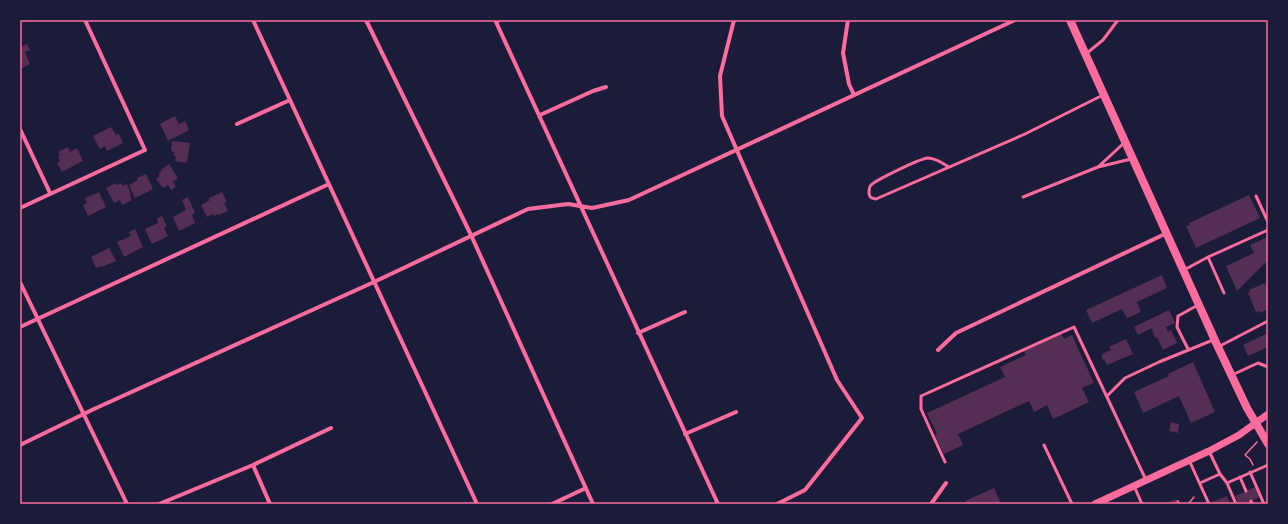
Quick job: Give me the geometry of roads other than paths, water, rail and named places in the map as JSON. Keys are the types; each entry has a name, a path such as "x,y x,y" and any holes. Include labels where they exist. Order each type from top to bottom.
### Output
{"main road":[{"path":"1070,20 1216,343 1247,408 1268,444"}],"street":[{"path":"20,208 145,150 85,20"},
{"path":"253,20 477,504"},
{"path":"366,20 471,235 593,504"},
{"path":"734,20 720,76 722,116 837,380 862,418 805,490 777,504"},
{"path":"848,20 843,53 849,84 854,96"},
{"path":"20,445 374,282 528,209 568,204 592,208 629,200 1015,20"},
{"path":"498,21 638,333 718,504"},
{"path":"540,115 593,91 606,87"},
{"path":"237,124 290,100"},
{"path":"20,129 50,194"},
{"path":"20,327 329,184"},
{"path":"938,350 956,333 1167,233"},
{"path":"20,282 127,504"},
{"path":"638,333 685,312"},
{"path":"685,434 736,412"},
{"path":"1095,504 1209,451 1239,435 1268,414"},
{"path":"159,504 253,465 331,428"},
{"path":"253,465 270,504"},
{"path":"931,504 946,483"},
{"path":"552,504 586,488"}],"lane":[{"path":"1085,54 1103,40 1118,20"},
{"path":"948,167 934,159 925,159 879,179 870,186 870,196 876,199 1025,134 1104,95"},
{"path":"1098,167 1126,141"},
{"path":"1023,197 1098,167 1133,158"},
{"path":"1256,196 1268,222"},
{"path":"1184,270 1208,257 1268,230"},
{"path":"1208,257 1224,293"},
{"path":"1188,349 1177,327 1178,316 1199,304"},
{"path":"1107,396 1125,378 1188,349 1216,343 1268,321"},
{"path":"945,462 921,408 921,396 1074,327 1146,480"},
{"path":"1232,375 1258,363 1268,367"},
{"path":"1044,445 1072,504"},
{"path":"1209,451 1220,474 1227,483 1236,504"},
{"path":"1189,460 1209,504"},
{"path":"1227,483 1268,465"},
{"path":"1250,472 1264,504"},
{"path":"1200,483 1220,474"},
{"path":"1240,477 1246,491"},
{"path":"1134,486 1142,504"}]}
